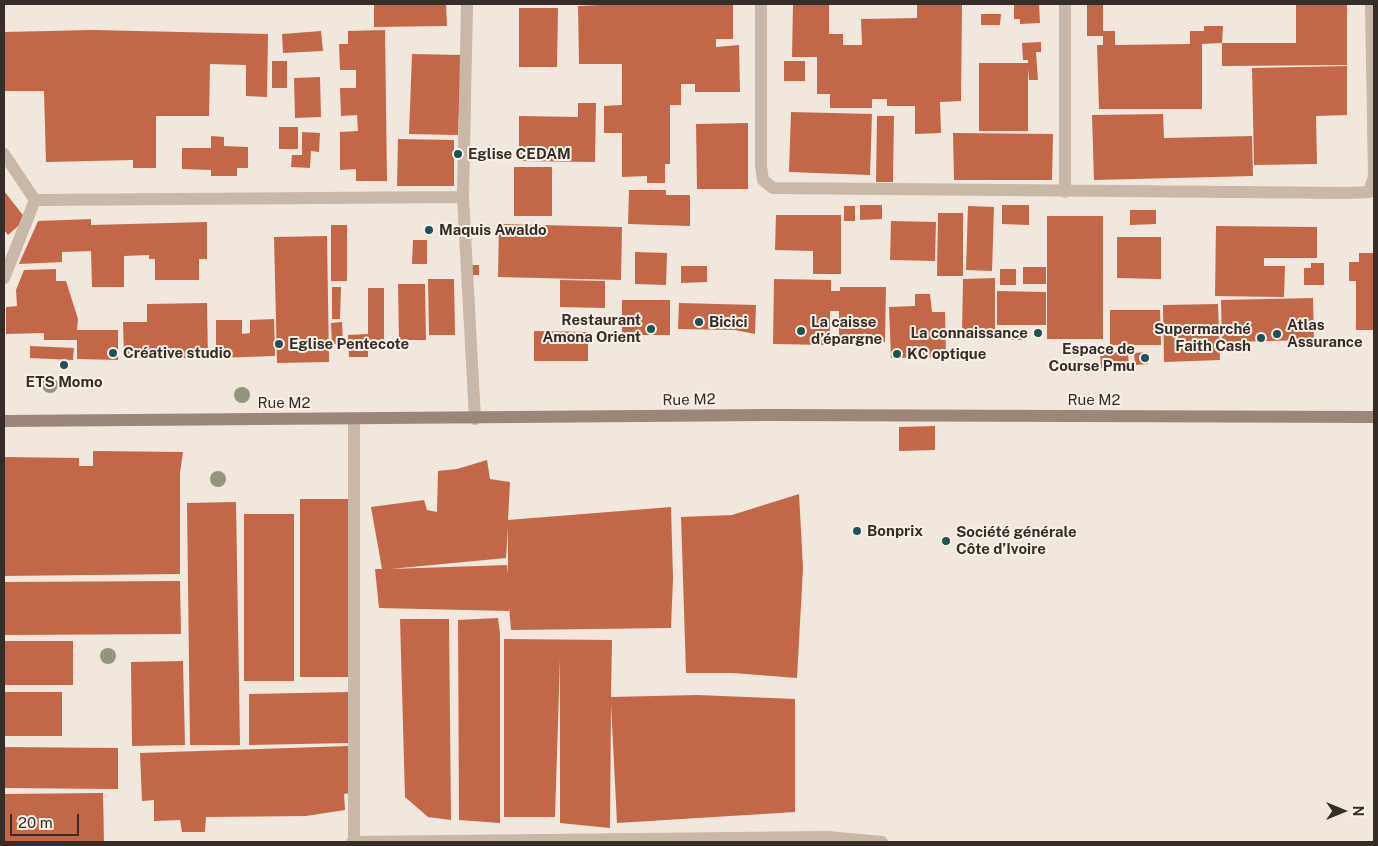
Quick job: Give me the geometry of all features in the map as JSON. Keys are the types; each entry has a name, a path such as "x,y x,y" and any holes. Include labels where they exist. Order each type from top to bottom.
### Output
{"main road":[{"name":"Rue M2","path":"4,420 475,419 768,415 1374,417"}],"street":[{"path":"467,4 463,197 475,419"},
{"path":"761,4 762,166 763,180 773,188 1065,192 1368,192 1374,176 1371,4"},
{"path":"1065,4 1065,192"},
{"path":"4,154 35,200"},
{"path":"35,200 463,197"},
{"path":"4,278 35,200"},
{"path":"354,419 353,842 828,837 882,842"}],"building":[{"path":"374,4 446,4 447,26 374,27"},
{"path":"733,4 733,39 716,39 716,47 739,45 740,92 695,92 695,84 681,84 681,105 670,105 670,164 665,164 665,183 647,183 647,176 622,177 622,133 604,133 604,106 622,105 622,64 579,64 578,6"},
{"path":"793,4 829,4 829,34 843,34 843,45 862,45 861,19 917,18 917,4 962,4 961,101 940,102 941,133 915,134 915,106 887,106 887,99 872,99 872,108 830,108 830,94 817,94 817,57 792,57"},
{"path":"1014,4 1039,4 1040,23 1020,24 1020,19 1014,19"},
{"path":"1087,4 1103,4 1103,31 1115,31 1115,45 1190,44 1190,31 1204,31 1204,26 1223,26 1222,43 1202,44 1202,109 1099,109 1097,45 1103,45 1103,36 1087,36"},
{"path":"1296,4 1347,4 1347,65 1222,66 1222,43 1296,43"},
{"path":"519,8 558,8 557,67 519,67"},
{"path":"981,14 1001,14 1000,25 981,25"},
{"path":"93,30 268,34 267,97 246,96 246,65 210,64 209,116 156,116 156,168 133,168 133,160 46,162 44,91 4,91 4,32"},
{"path":"385,30 387,181 356,181 356,169 340,170 340,132 358,131 357,115 341,116 340,88 356,88 356,70 340,70 339,44 348,44 348,31"},
{"path":"321,31 323,51 283,53 282,34"},
{"path":"1041,42 1041,52 1036,52 1038,80 1029,80 1028,68 1028,131 979,131 979,63 1028,63 1028,60 1023,60 1022,43"},
{"path":"412,54 461,55 458,135 409,134"},
{"path":"272,61 287,61 287,88 272,88"},
{"path":"784,61 805,61 805,81 784,81"},
{"path":"1347,66 1347,115 1316,116 1317,164 1254,165 1252,68"},
{"path":"320,77 321,117 295,118 294,78"},
{"path":"578,103 596,103 595,162 519,161 519,116 578,117"},
{"path":"791,112 872,114 870,175 789,172"},
{"path":"1163,114 1164,138 1252,136 1253,176 1094,180 1092,115"},
{"path":"877,116 894,116 893,182 876,182"},
{"path":"748,123 748,189 697,189 696,124"},
{"path":"279,127 298,127 298,149 279,149"},
{"path":"302,132 320,133 319,152 311,151 310,168 291,167 292,155 302,155"},
{"path":"953,133 1053,134 1052,180 954,180"},
{"path":"211,136 224,137 224,146 248,147 248,168 237,168 237,176 211,176 211,170 182,169 182,148 211,148"},
{"path":"398,139 454,140 454,186 397,186"},
{"path":"514,167 552,167 552,216 514,216"},
{"path":"629,190 666,190 666,195 690,195 690,226 628,224"},
{"path":"4,191 26,219 8,235 4,230"},
{"path":"860,205 882,205 882,219 860,220"},
{"path":"1002,205 1029,205 1029,225 1002,224"},
{"path":"844,206 855,206 855,221 844,221"},
{"path":"968,206 994,207 992,271 966,270"},
{"path":"1130,210 1156,210 1156,224 1130,225"},
{"path":"938,213 963,213 963,276 937,276"},
{"path":"776,215 841,215 841,274 813,274 813,251 775,250"},
{"path":"1047,216 1103,216 1103,339 1047,339"},
{"path":"91,219 91,225 207,222 207,259 199,259 199,280 155,280 155,259 149,259 149,255 124,256 124,287 92,287 91,251 62,252 62,262 19,264 38,221"},
{"path":"891,221 936,222 935,261 890,260"},
{"path":"499,224 622,227 621,280 498,277"},
{"path":"331,225 347,225 347,281 331,281"},
{"path":"1216,226 1317,227 1317,258 1264,258 1264,266 1285,266 1284,297 1215,296"},
{"path":"327,236 329,362 277,363 274,237"},
{"path":"1117,237 1161,237 1161,279 1117,278"},
{"path":"413,240 427,240 427,264 412,264"},
{"path":"635,252 667,253 666,285 635,284"},
{"path":"1359,253 1374,253 1374,330 1356,330 1356,281 1349,281 1349,262 1359,262"},
{"path":"1311,263 1324,263 1324,285 1304,285 1304,268 1311,268"},
{"path":"472,265 479,265 479,275 472,275"},
{"path":"681,266 707,266 707,282 681,283"},
{"path":"1023,267 1046,267 1046,284 1023,284"},
{"path":"56,269 56,281 66,281 78,319 77,330 118,330 118,360 77,359 77,340 44,340 44,333 6,334 6,307 17,306 16,290 24,270"},
{"path":"1000,269 1016,269 1016,285 1000,285"},
{"path":"995,278 995,333 962,333 963,279"},
{"path":"428,279 454,279 455,335 429,335"},
{"path":"774,279 831,280 831,291 840,291 840,287 886,287 885,342 839,342 839,311 830,311 830,345 773,344"},
{"path":"560,280 605,281 605,308 560,307"},
{"path":"398,284 425,284 426,340 399,340"},
{"path":"332,287 341,287 340,319 332,319"},
{"path":"368,288 384,288 384,340 368,340 368,357 349,357 348,335 368,334"},
{"path":"997,291 1046,292 1046,325 997,325"},
{"path":"915,294 930,294 932,312 945,312 946,357 891,358 889,307 915,306"},
{"path":"1313,298 1314,340 1222,342 1221,300"},
{"path":"622,300 670,300 670,335 622,335"},
{"path":"207,303 208,358 124,358 123,322 147,322 147,304"},
{"path":"679,303 756,305 755,334 735,330 678,329"},
{"path":"1218,304 1220,360 1164,362 1163,305"},
{"path":"1110,310 1160,310 1161,345 1110,345"},
{"path":"274,319 275,356 216,358 216,320 242,320 242,334 250,333 250,320"},
{"path":"342,322 343,344 332,344 331,323"},
{"path":"998,330 1023,330 1023,340 997,340"},
{"path":"534,331 588,332 588,361 534,361"},
{"path":"30,346 74,348 73,360 30,358"},
{"path":"1128,352 1129,367 1101,368 1100,353"},
{"path":"1147,352 1148,364 1135,365 1134,353"},
{"path":"935,426 935,450 899,451 899,427"},
{"path":"93,451 183,452 180,473 180,574 4,576 4,457 79,458 79,466 93,466"},
{"path":"487,460 490,479 510,482 508,520 671,507 673,578 671,628 511,630 509,606 509,611 379,608 375,569 382,569 371,507 424,500 427,510 437,512 438,471 457,469","holes":["508,528 508,573 507,565 390,569 506,558"]},
{"path":"799,494 803,568 797,678 733,673 686,673 681,517 732,515"},
{"path":"300,499 349,499 349,677 300,677"},
{"path":"236,502 240,745 190,745 187,503"},
{"path":"244,514 294,514 294,681 244,681"},
{"path":"180,581 181,634 4,635 4,582"},
{"path":"498,618 500,634 500,823 459,820 458,620"},
{"path":"400,619 449,619 451,820 428,817 405,797"},
{"path":"504,639 612,640 611,697 697,695 795,699 795,812 617,823 611,704 610,828 560,823 560,659 555,817 504,817"},
{"path":"4,641 73,641 73,685 4,685"},
{"path":"183,661 185,745 132,746 131,662"},
{"path":"4,692 62,692 62,736 4,736"},
{"path":"349,692 350,743 249,745 249,694"},
{"path":"349,746 351,793 344,794 345,810 306,816 206,817 205,832 182,832 180,820 154,821 154,800 142,801 140,753"},
{"path":"4,747 118,748 118,789 4,788"},
{"path":"103,793 104,842 4,842 4,794"}],"place":[{"name":"Eglise CEDAM","path":"458,154"},
{"name":"Maquis Awaldo","path":"429,230"},
{"name":"Bicici","path":"699,322"},
{"name":"Restaurant Amona Orient","path":"651,329"},
{"name":"La caisse d’épargne","path":"801,331"},
{"name":"La connaissance","path":"1038,333"},
{"name":"Atlas Assurance","path":"1277,334"},
{"name":"Supermarché Faith Cash","path":"1261,338"},
{"name":"Eglise Pentecote","path":"279,344"},
{"name":"Créative studio","path":"113,353"},
{"name":"KC optique","path":"897,354"},
{"name":"Espace de Course Pmu","path":"1145,358"},
{"name":"ETS Momo","path":"64,365"},
{"name":"Bonprix","path":"857,531"},
{"name":"Société générale Côte d’Ivoire","path":"946,541"}]}
